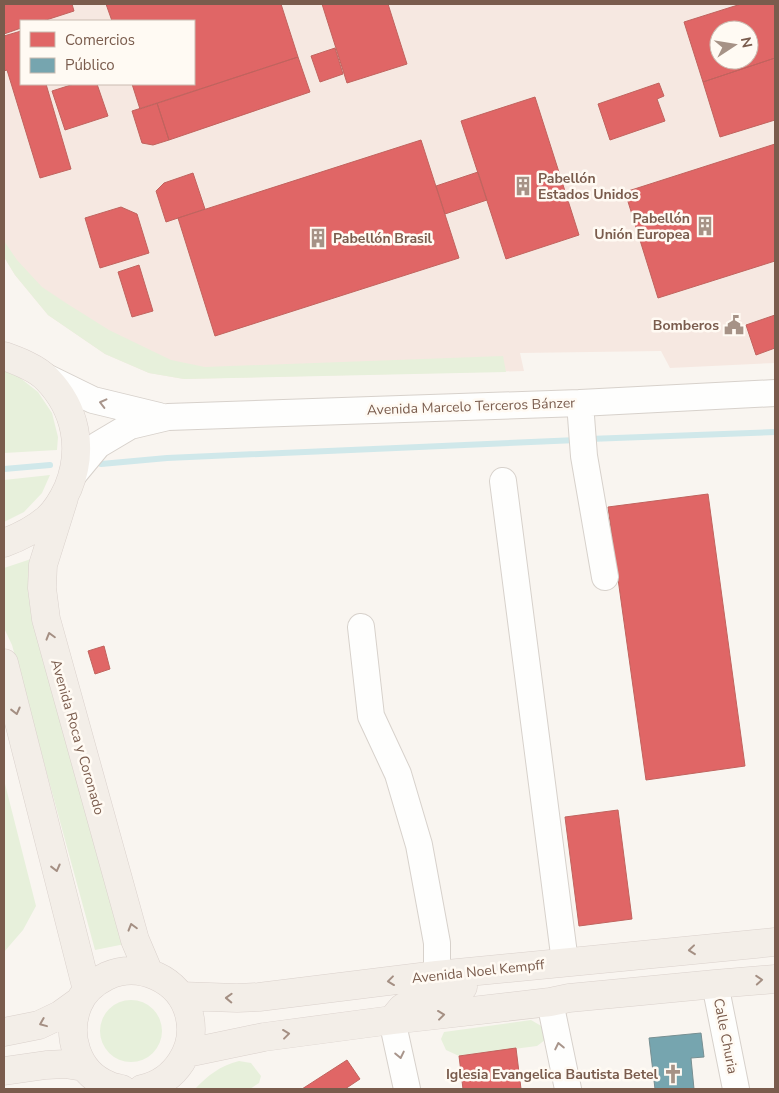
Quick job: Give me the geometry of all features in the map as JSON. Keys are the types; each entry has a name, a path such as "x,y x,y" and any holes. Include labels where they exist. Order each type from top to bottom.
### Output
{"main road":[{"path":"4,335 13,359"},
{"name":"Avenida Roca y Coronado","path":"13,359 46,378 62,398 73,423 77,448 69,486 43,565 42,588 46,619 135,940 149,973"},
{"path":"4,543 28,533 48,518 69,486"},
{"path":"4,663 82,996 73,1019 72,1036 76,1052 84,1067 95,1078 112,1088"},
{"path":"715,984 713,973 717,963 725,958 775,944"},
{"name":"Avenida Noel Kempff","path":"181,996 259,997 437,975 775,944"},
{"path":"560,1000 659,975 665,971 664,953"},
{"path":"392,1020 402,1008 421,997 478,984 516,967"},
{"path":"4,1032 39,1025 60,1015 100,979 115,972 132,970 149,973 167,981 181,996 189,1014 191,1034 181,1071"},
{"path":"142,1089 264,1037 560,1000 775,979"},
{"path":"4,1071 65,1064 84,1067"}],"street":[{"name":"Avenida Marcelo Terceros Bánzer","path":"46,378 93,400 125,409 168,417 581,413 775,393"},
{"path":"581,413 584,450 605,577"},
{"name":"Avenida Marcelo Terceros Bánzer","path":"69,486 98,446 130,426 168,417"},
{"path":"503,481 564,962"},
{"path":"361,627 371,716 398,774 419,845 436,943 437,975"},
{"name":"Calle Churia","path":"715,984 736,1089"},
{"path":"560,1000 568,1089"},
{"path":"392,1020 407,1089"}],"shaded area":[{"path":"4,4 775,4 775,363 670,368 661,351 520,353 524,371 184,379 149,373 105,354 48,315 15,275 4,257"}],"green space":[{"path":"4,241 17,260 42,287 109,330 171,360 205,367 503,356 506,372 184,379 149,373 105,354 48,315 15,275 4,257"},
{"path":"4,371 19,377 38,392 52,413 58,437 57,450 4,453"},
{"path":"50,475 42,493 24,512 4,522 4,480"},
{"path":"31,559 125,944 95,950 12,645 4,628 4,568"},
{"path":"4,780 36,906 23,930 4,952"},
{"path":"131,1000 143,1002 153,1009 160,1019 162,1031 160,1043 153,1053 143,1060 131,1062 119,1060 109,1053 102,1043 100,1031 102,1019 109,1009 119,1002"},
{"path":"531,1020 543,1027 545,1040 537,1046 459,1056 446,1050 441,1039 444,1032"},
{"path":"239,1061 251,1063 261,1076 259,1083 250,1089 195,1089 215,1072"}],"building: Comercios":[{"path":"4,4 72,4 74,11 46,20 20,20 20,28 4,34"},
{"path":"106,4 281,4 298,57 140,109 132,85 195,85 195,20 112,20"},
{"path":"322,4 388,4 407,64 347,83"},
{"path":"741,4 775,4 775,58 759,63 759,20 709,20 709,70 739,70 703,82 684,22"},
{"path":"20,31 20,85 46,85 71,169 40,178 7,70 4,71 4,36"},
{"path":"335,48 343,74 320,82 311,56"},
{"path":"298,57 310,92 169,140 157,103"},
{"path":"775,58 775,120 720,137 703,82 739,70 759,70 759,63"},
{"path":"659,83 664,96 657,99 665,121 610,140 598,104"},
{"path":"71,85 97,85 108,116 65,130 52,91"},
{"name":"Pabellón Estados Unidos","path":"535,97 579,235 506,259 461,121"},
{"path":"157,103 169,140 153,145 142,143 132,111"},
{"name":"Pabellón Brasil","path":"421,140 459,258 215,336 178,218"},
{"name":"Pabellón Unión Europea","path":"775,144 775,261 658,298 625,192"},
{"path":"478,172 487,200 445,214 436,186"},
{"path":"193,173 205,209 166,222 156,191 164,183"},
{"path":"121,207 137,214 149,253 100,268 85,218"},
{"path":"139,265 153,311 132,317 118,272"},
{"path":"775,315 775,348 756,355 746,325"},
{"path":"708,494 745,766 646,780 608,507"},
{"path":"104,646 110,669 95,674 88,651"},
{"path":"618,810 632,919 579,926 565,817"},
{"path":"516,1048 521,1089 463,1089 459,1056"},
{"path":"347,1060 360,1079 345,1089 302,1089"}],"building: Público":[{"name":"Iglesia Evangelica Bautista Betel","path":"701,1033 704,1057 691,1058 694,1089 655,1089 649,1038"}],"waterway":[{"path":"589,439 775,432"},
{"path":"101,464 167,458 577,440"},
{"path":"4,469 50,465"}],"place":[{"name":"Pabellón Estados Unidos","path":"523,186"},
{"name":"Pabellón Unión Europea","path":"705,226"},
{"name":"Pabellón Brasil","path":"318,238"},
{"name":"Bomberos","path":"734,325"},
{"name":"Iglesia Evangelica Bautista Betel","path":"673,1074"}]}
